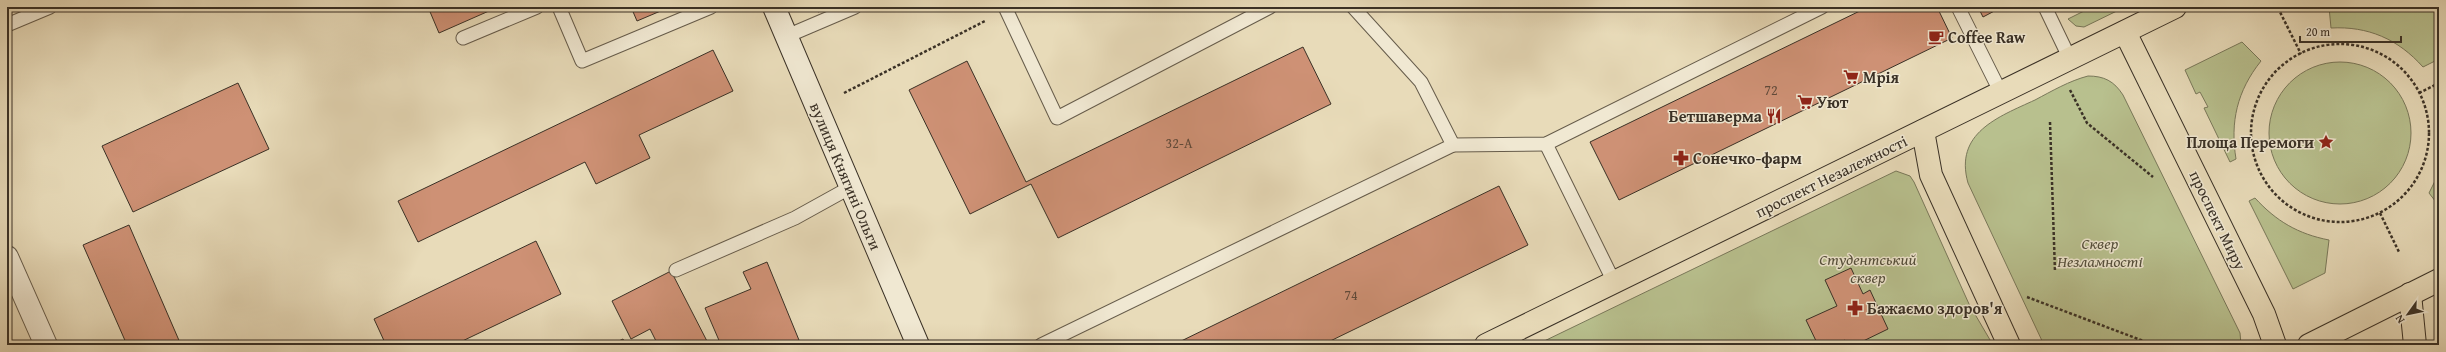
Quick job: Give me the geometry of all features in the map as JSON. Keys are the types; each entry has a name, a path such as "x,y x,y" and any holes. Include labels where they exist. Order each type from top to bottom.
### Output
{"main road":[{"name":"проспект Незалежності","path":"1486,345 2175,7"},
{"name":"проспект Миру","path":"2125,32 2264,314 2275,345"},
{"path":"1923,131 1930,175 2009,345"},
{"path":"2309,345 2439,280"},
{"path":"2410,294 2415,345"}],"street":[{"name":"вулиця Княгині Ольги","path":"774,7 918,345"},
{"path":"7,257 46,345"}],"lane":[{"path":"7,25 50,7"},
{"path":"463,38 537,7"},
{"path":"559,7 582,61 711,7"},
{"path":"787,36 855,7"},
{"path":"1005,9 1057,118 1270,7"},
{"path":"1353,7 1421,82 1453,145"},
{"path":"1041,345 1453,145 1546,144 1822,7"},
{"path":"1958,7 2001,93"},
{"path":"2045,7 2070,59"},
{"path":"1546,144 1614,282"},
{"path":"676,270 795,218 851,187"}],"path":[{"path":"2278,8 2301,54"},
{"path":"844,93 1005,9"},
{"path":"2341,44 2368,49 2393,61 2412,81 2419,93 2428,121 2429,136 2424,165 2417,178 2401,199 2380,213 2367,218 2339,222 2312,218 2286,204 2267,184 2260,172 2255,159 2251,132 2256,104 2265,86 2278,69 2301,54 2320,47 2341,44"},
{"path":"2419,93 2439,83"},
{"path":"2068,84 2087,123 2153,177"},
{"path":"2050,122 2055,272"},
{"path":"2380,213 2399,252"},
{"path":"2027,297 2154,345"}],"green space":[{"path":"2092,7 2125,7 2084,27 2076,26 2068,19"},
{"path":"2329,7 2439,7 2439,59 2423,67 2403,49 2382,36 2357,29 2331,28"},
{"path":"2242,42 2261,61 2246,84 2237,107 2234,132 2236,159 2230,162 2204,108 2208,107 2200,92 2196,94 2185,70"},
{"path":"2333,62 2347,62 2374,70 2395,88 2406,106 2410,119 2410,147 2403,167 2385,188 2374,196 2361,201 2347,204 2333,204 2306,196 2285,178 2277,167 2272,154 2269,140 2269,126 2277,99 2295,78 2306,70 2319,65"},
{"name":"Сквер Незламності","path":"2088,76 2108,80 2120,90 2123,95 2240,333 2241,345 2044,345 1968,183 1965,166 1967,151 1973,139 1982,129 1994,121 2061,86"},
{"name":"Студентський сквер","path":"1896,171 1910,176 1914,182 1969,304 1993,345 1536,345"},
{"path":"2439,173 2439,206 2429,193"},
{"path":"2255,198 2279,220 2307,234 2329,240 2325,273 2293,289 2249,201"}],"building":[{"path":"428,7 498,7 439,33"},
{"path":"631,7 670,7 637,21"},
{"path":"816,7 831,7 818,12"},
{"path":"1868,7 1937,7 1952,38 1619,200 1590,142"},
{"path":"1978,7 2002,7 1983,17"},
{"path":"1303,47 1331,104 1058,238 1031,184 970,214 909,90 967,61 1026,182"},
{"path":"713,50 733,91 639,135 650,158 596,184 585,162 418,242 398,201"},
{"path":"238,83 269,149 133,212 102,146"},
{"path":"1499,186 1528,245 1322,345 1173,345"},
{"path":"129,225 181,345 127,345 83,245"},
{"path":"536,241 561,294 454,345 386,345 374,319"},
{"path":"767,262 801,345 721,345 705,308 751,289 743,272"},
{"name":"Бажаємо здоров'я","path":"1851,268 1863,294 1870,290 1888,329 1855,345 1847,345 1845,340 1835,345 1818,345 1806,320 1837,306 1825,280"},
{"path":"671,271 709,345 658,345 650,329 631,339 612,301"},
{"path":"623,339 626,345 610,345"}],"place":[{"name":"Coffee Raw","path":"1936,37"},
{"name":"Мрія","path":"1851,77"},
{"name":"Уют","path":"1805,102"},
{"name":"Бетшаверма","path":"1774,116"},
{"name":"Площа Перемоги","path":"2326,142"},
{"name":"Сонечко-фарм","path":"1681,158"},
{"name":"Бажаємо здоров'я","path":"1855,308"}]}
